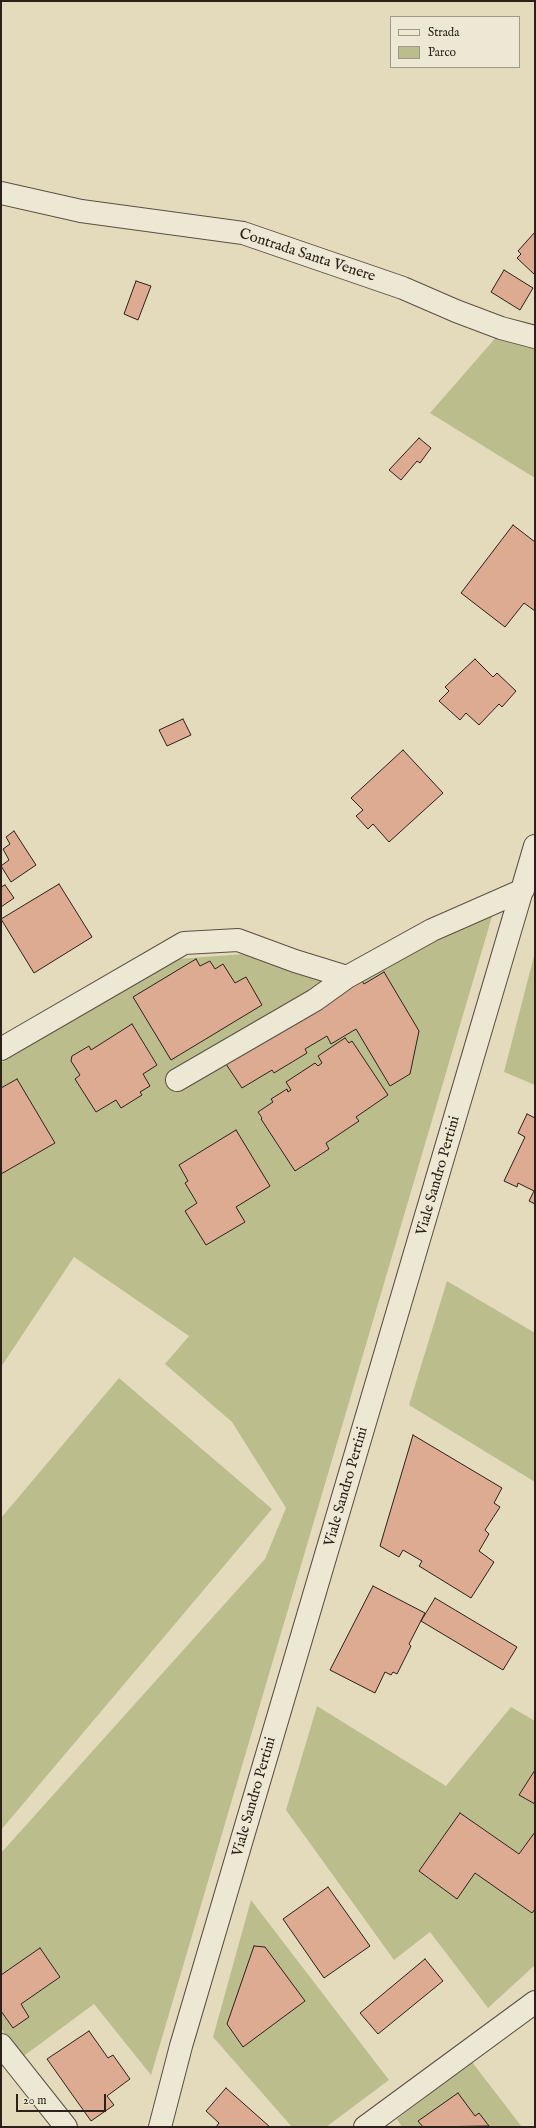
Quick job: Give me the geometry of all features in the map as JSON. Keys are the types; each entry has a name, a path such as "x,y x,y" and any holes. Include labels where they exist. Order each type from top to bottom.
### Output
{"street":[{"name":"Contrada Santa Venere","path":"1,193 81,211 243,233 402,288 501,328 535,337"},
{"name":"Viale Sandro Pertini","path":"160,2127 184,2039 535,846"},
{"path":"177,1080 315,1000 347,977 432,930 523,890"},
{"path":"1,1049 184,943 238,940 295,961 347,977"},
{"path":"365,2127 535,2002"},
{"path":"1,2045 66,2127"}],"green space":[{"path":"498,335 535,349 535,478 430,413"},
{"path":"493,913 151,2075 94,2004 21,2058 1,2028 1,2011 13,2028 29,2017 21,2004 60,1977 40,1948 1,1975 1,1853 265,1559 286,1508 232,1422 165,1364 189,1336 74,1257 1,1367 1,1174 55,1143 17,1079 1,1088 1,1063 178,959 243,954 348,983","holes":["210,961 215,969 223,964 235,983 246,978 262,1005 171,1059 200,966","383,972 419,1031 410,1074 390,1086 356,1029 331,1043 327,1036 305,1049 307,1053 274,1073 272,1070 242,1088 226,1064 361,979 364,984","132,1024 157,1064 143,1074 150,1086 140,1092 142,1095 121,1107 116,1100 96,1112 75,1079 80,1075 72,1061 72,1056 88,1046 91,1050","345,1038 349,1043 352,1041 388,1095 356,1117 359,1121 326,1143 329,1149 295,1171 258,1112 273,1102 271,1099 286,1089 288,1092 291,1090 286,1082 315,1063 318,1066 322,1063 318,1056","236,1131 236,1207 245,1222 206,1245 186,1211 197,1203 185,1183 188,1181 179,1165"]},
{"path":"535,952 535,1085 504,1072"},
{"path":"447,1281 535,1333 535,1482 409,1405"},
{"path":"119,1378 272,1509 1,1830 1,1518"},
{"path":"317,1706 446,1786 511,1707 535,1721 535,1770 519,1795 535,1804 535,1832 519,1854 460,1813 419,1871 457,1899 475,1873 532,1913 535,1909 535,1965 488,2008 430,1932 394,1960 286,1810"},
{"path":"251,1900 389,2080 326,2127 292,2127 213,2037"},
{"path":"472,2062 522,2127 488,2127 479,2113 475,2116 458,2093 419,2121 423,2127 402,2127 397,2119"}],"building":[{"path":"535,232 535,275 517,258 521,254 518,251"},
{"path":"504,270 533,288 520,310 491,292"},
{"path":"136,281 151,286 138,320 124,314"},
{"path":"419,438 431,448 420,463 417,461 401,480 389,470"},
{"path":"513,525 535,542 535,611 524,603 505,627 461,593"},
{"path":"475,659 493,677 497,673 516,691 502,707 499,704 479,725 466,713 460,720 439,701 449,691 445,687"},
{"path":"183,719 191,735 167,746 159,730"},
{"path":"403,750 443,793 389,842 373,824 368,829 356,816 363,810 351,798"},
{"path":"14,831 36,865 11,882 1,866 9,860 3,849 10,844 6,837"},
{"path":"59,884 92,937 34,973 1,919"},
{"path":"5,885 14,898 1,907 1,887"},
{"path":"196,959 200,966 210,961 215,969 223,964 235,983 246,977 262,1005 171,1060 133,997"},
{"path":"384,972 419,1031 410,1074 390,1086 356,1029 331,1044 327,1036 305,1049 307,1053 274,1073 272,1070 242,1088 226,1064 361,979 364,984"},
{"path":"132,1024 157,1065 143,1074 150,1086 140,1092 142,1095 121,1108 116,1100 96,1112 75,1079 80,1075 71,1061 72,1056 89,1046 91,1050"},
{"path":"345,1038 349,1043 352,1041 388,1095 356,1117 359,1121 326,1143 329,1149 295,1171 258,1112 273,1102 271,1099 287,1089 288,1092 291,1090 286,1082 315,1063 318,1066 322,1063 318,1056"},
{"path":"17,1079 55,1143 1,1174 1,1088"},
{"path":"527,1114 535,1118 535,1204 529,1201 534,1191 518,1183 517,1187 504,1181 525,1137 518,1133"},
{"path":"236,1130 270,1186 236,1207 245,1222 206,1245 185,1211 197,1203 185,1183 188,1181 179,1165"},
{"path":"413,1435 502,1488 494,1503 500,1507 485,1530 489,1534 479,1551 494,1562 471,1598 419,1566 422,1561 403,1550 399,1557 380,1546"},
{"path":"373,1586 425,1613 409,1644 411,1646 397,1674 393,1672 391,1675 385,1672 375,1693 330,1670"},
{"path":"435,1598 517,1647 503,1670 421,1621"},
{"path":"535,1770 535,1804 519,1795"},
{"path":"460,1813 519,1854 535,1832 535,1909 532,1913 475,1873 457,1899 419,1871"},
{"path":"328,1887 370,1946 324,1978 283,1919"},
{"path":"254,1946 265,1947 305,2001 243,2047 227,2024"},
{"path":"40,1948 60,1977 21,2004 29,2017 13,2028 1,2011 1,1975"},
{"path":"425,1959 443,1981 378,2034 360,2013"},
{"path":"89,2031 108,2058 113,2055 130,2079 107,2096 114,2105 91,2121 47,2059"},
{"path":"226,2088 270,2127 216,2127 219,2123 206,2111"},
{"path":"458,2093 475,2116 479,2113 489,2126 423,2127 418,2121"}]}
